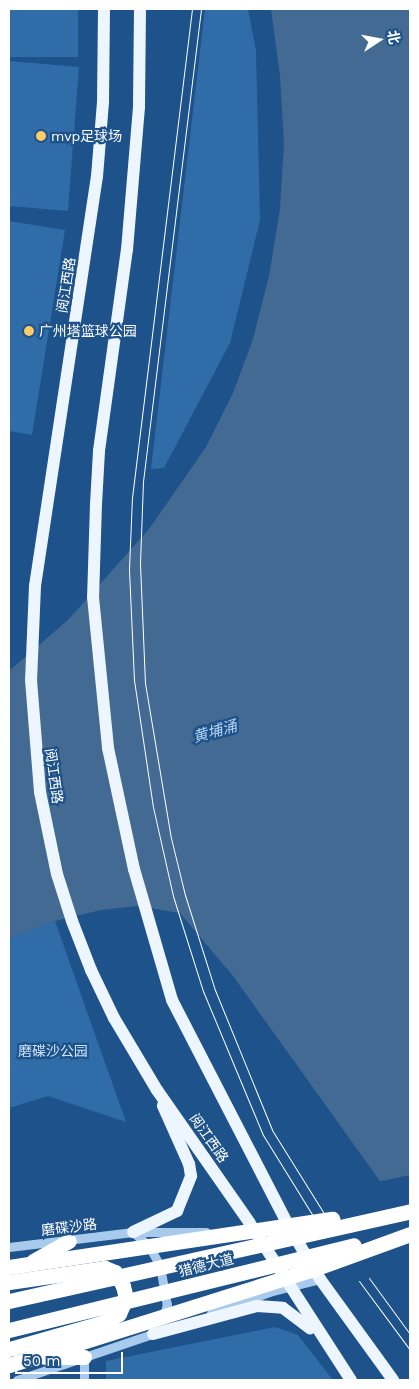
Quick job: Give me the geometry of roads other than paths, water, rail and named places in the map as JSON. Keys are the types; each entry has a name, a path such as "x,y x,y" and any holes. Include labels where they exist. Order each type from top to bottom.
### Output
{"highway":[{"path":"9,1267 410,1210"},
{"name":"猎德大道","path":"9,1301 410,1210"},
{"path":"9,1365 314,1269 410,1233"},
{"name":"猎德大道","path":"9,1330 410,1233"},
{"path":"9,1274 69,1241"},
{"path":"9,1282 104,1268 115,1272 123,1286 126,1298 119,1314 101,1323 9,1349"},
{"path":"9,1358 84,1357"}],"main road":[{"name":"阅江西路","path":"104,9 103,102 97,176 46,501 31,641 33,728 40,792 58,874 72,921 90,970 114,1018 157,1090 256,1232 318,1334 350,1380"},
{"name":"阅江西路","path":"140,9 139,107 127,249 100,451 93,597 108,748 134,869 172,1000 292,1232 320,1279 392,1380"},
{"path":"133,1232 177,1211 192,1176 157,1090"},
{"path":"153,1334 231,1311 272,1306 294,1314 318,1334"}],"street":[{"name":"磨碟沙路","path":"9,1247 133,1232 292,1232"},
{"path":"133,1232 156,1256 165,1287 167,1304 162,1322 153,1334"},
{"path":"17,1380 290,1287 320,1279"},
{"path":"84,1357 84,1380"}],"water":[{"name":"黄埔涌","path":"271,9 410,9 410,1223 233,976 180,913 137,906 101,910 55,921 9,938 9,671 68,620 149,529 206,447 233,393 253,339 269,276 280,209 284,143 280,76"}],"tram line":[{"path":"192,9 132,497 129,570 134,680 153,807 173,896 203,991 263,1135 313,1216"},
{"path":"201,9 143,481 140,564 145,683 171,838 185,895 215,990 272,1130 323,1212"},
{"path":"369,1278 410,1334"},
{"path":"359,1281 410,1350"}],"place":[{"name":"mvp足球场","path":"41,136"},
{"name":"广州塔篮球公园","path":"29,331"}],"park label":[{"name":"磨碟沙公园","path":"53,1051"}]}
